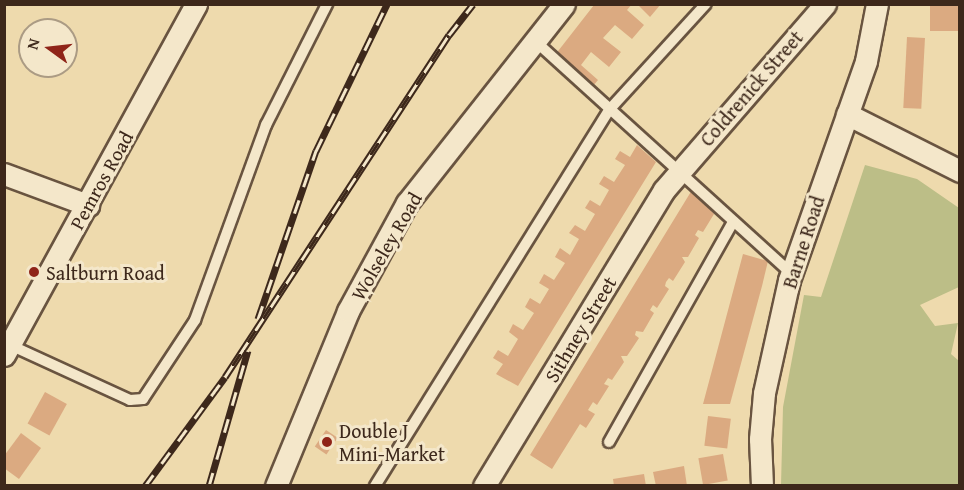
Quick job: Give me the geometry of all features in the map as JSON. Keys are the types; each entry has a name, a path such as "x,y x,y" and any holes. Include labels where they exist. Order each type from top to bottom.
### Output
{"street":[{"name":"Pemros Road","path":"7,350 196,4"},
{"name":"Wolseley Road","path":"276,486 348,311 407,203 564,4"},
{"name":"Coldrenick Street","path":"677,172 825,4"},
{"name":"Barne Road","path":"762,486 760,439 764,393 791,273 866,61 877,4"},
{"path":"847,114 960,171"},
{"name":"Sithney Street","path":"484,486 677,172"},
{"path":"4,174 88,205"}],"lane":[{"path":"7,350 130,400 143,399 195,320 266,125 327,4"},
{"path":"375,486 610,109 706,4"},
{"path":"534,40 791,273"},
{"path":"609,442 734,222"}],"green space":[{"path":"865,165 917,179 959,208 959,287 920,305 935,326 958,323 951,354 959,361 959,485 781,485 783,407 804,295 821,297"}],"building":[{"path":"632,4 627,10 644,25 632,39 615,25 603,38 621,52 609,67 591,52 581,65 598,80 593,86 555,55 594,5"},
{"path":"637,4 661,4 650,17"},
{"path":"930,4 960,4 960,31 930,31"},
{"path":"907,37 925,38 921,109 903,108"},
{"path":"637,145 656,162 518,386 496,374 503,364 493,358 498,350 508,356 518,339 509,332 513,324 523,330 534,313 525,307 530,298 540,304 549,289 539,283 544,274 554,280 565,263 555,257 560,248 570,255 579,239 569,233 575,225 585,231 595,214 585,208 590,200 600,206 609,190 599,184 604,176 614,182 625,165 615,159 620,151 630,157"},
{"path":"692,190 714,214 703,232 698,230 695,235 699,238 688,257 682,257 685,262 673,281 669,278 666,282 665,286 669,289 657,308 653,305 650,310 654,313 643,332 636,331 635,335 639,338 627,356 621,356 624,362 612,380 608,378 604,384 609,386 597,405 593,402 588,410 595,414 586,428 580,424 552,469 530,455"},
{"path":"743,254 768,261 762,286 730,404 703,404"},
{"path":"45,392 67,404 49,436 28,423"},
{"path":"708,416 731,419 727,449 704,446"},
{"name":"Double J Mini-Market","path":"326,430 338,438 326,454 315,447"},
{"path":"21,433 41,448 19,479 4,468 4,456"},
{"path":"723,454 728,481 703,485 698,458"},
{"path":"684,466 687,486 656,486 653,472"},
{"path":"644,474 646,486 614,486 613,479"}],"railway":[{"path":"258,319 316,151 387,4"},
{"path":"145,486 225,377 449,35 473,4"},
{"path":"209,486 248,350"}],"place":[{"name":"Saltburn Road","path":"34,272"},
{"name":"Double J Mini-Market","path":"327,442"}]}
